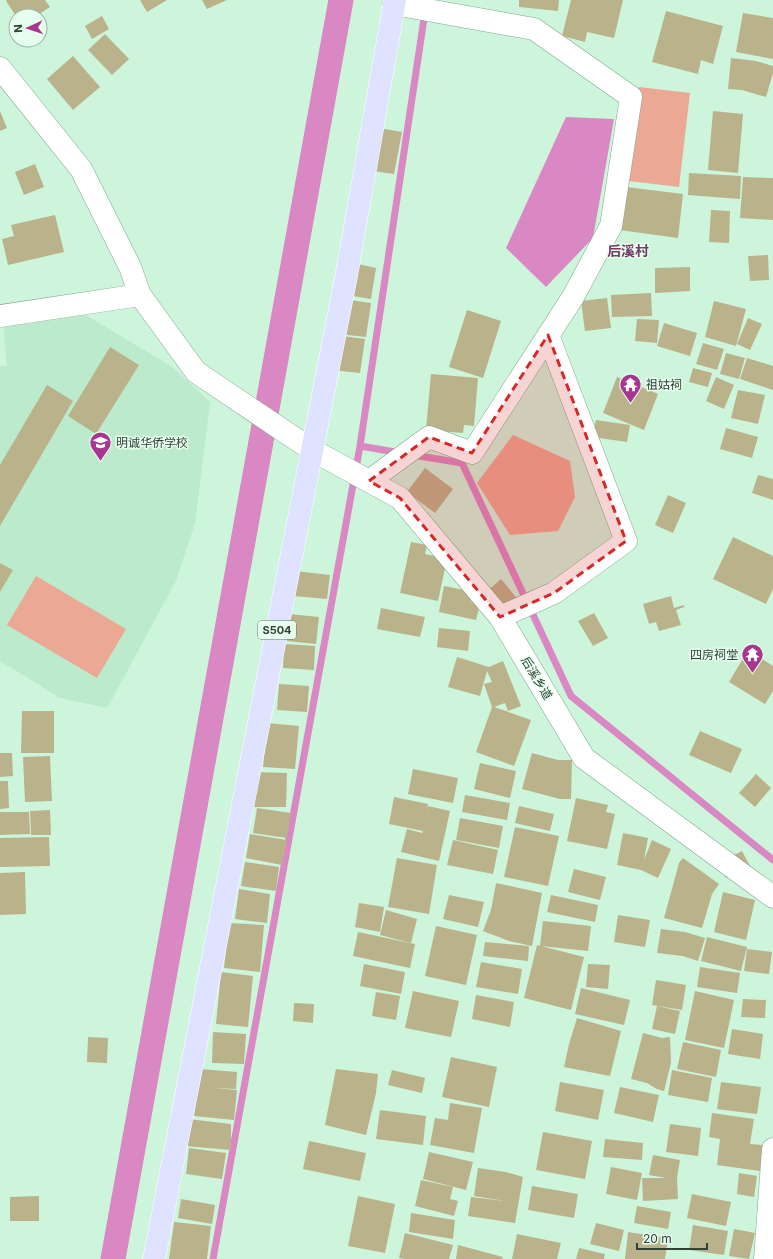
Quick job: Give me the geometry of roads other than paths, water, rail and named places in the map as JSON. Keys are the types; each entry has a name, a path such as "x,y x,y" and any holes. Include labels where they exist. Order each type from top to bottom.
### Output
{"main road":[{"name":"S504","path":"154,1259 311,449 400,3"}],"street":[{"path":"368,480 429,437 472,453 573,297 611,226 631,97 534,29 400,3"},
{"name":"后溪乡道","path":"0,68 81,169 130,266 140,296 196,372 311,449 400,498 518,608 584,758 773,897"},
{"path":"0,316 140,296"},
{"path":"518,608 554,593 626,541 548,335"},
{"path":"765,1259 773,1149"}],"waterway":[{"path":"113,1259 341,0"},
{"path":"213,1259 360,446 425,12"},
{"path":"360,446 401,453"},
{"path":"413,455 462,463 571,696 773,860"}],"place":[{"name":"祖姑祠","path":"630,404"},
{"name":"明诚华侨学校","path":"101,462"},
{"name":"四房祠堂","path":"753,674"}],"district":[{"name":"后溪村","path":"628,250"}]}
